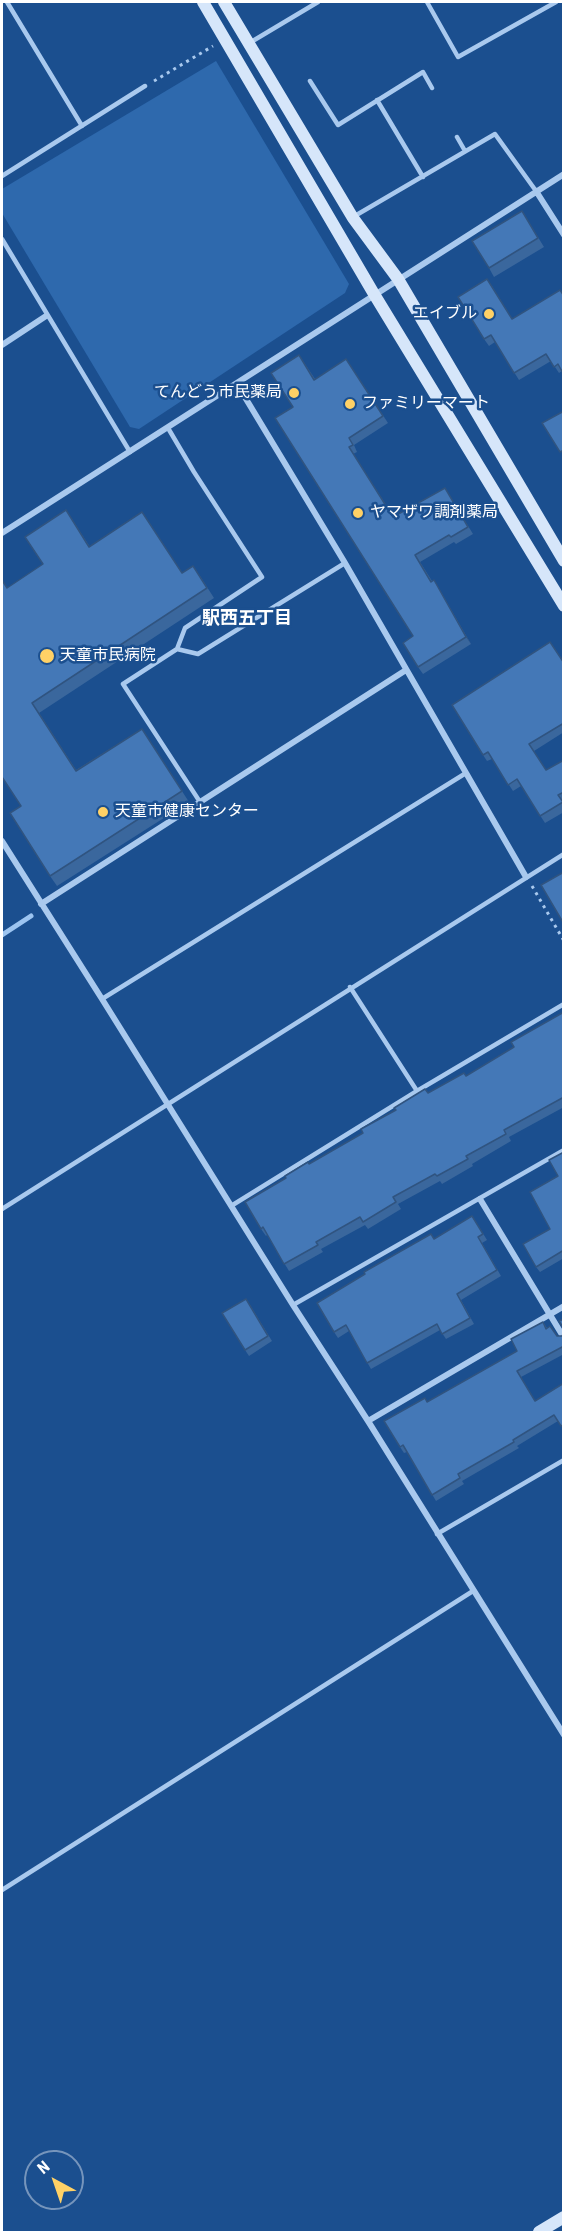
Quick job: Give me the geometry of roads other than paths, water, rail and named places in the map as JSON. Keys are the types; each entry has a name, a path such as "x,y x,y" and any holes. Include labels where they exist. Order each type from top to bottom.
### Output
{"street":[{"path":"203,2 375,294 564,606"},
{"path":"224,2 352,218 398,279 564,561"},
{"path":"2,533 564,174"},
{"path":"536,191 564,235"},
{"path":"2,345 46,316"},
{"path":"237,384 345,563 526,877"},
{"path":"41,904 406,670"},
{"path":"2,841 564,1735"},
{"path":"480,1199 564,1338"},
{"path":"368,1421 564,1306"},
{"path":"538,2232 564,2217"}],"lane":[{"path":"6,2 82,126"},
{"path":"249,43 318,2"},
{"path":"427,2 458,57 556,2"},
{"path":"310,81 338,125 423,72 432,88"},
{"path":"2,176 145,86"},
{"path":"377,100 423,177"},
{"path":"352,218 495,134 536,191"},
{"path":"457,137 465,151"},
{"path":"2,239 130,453"},
{"path":"168,428 262,577 185,628 177,649 123,684 200,802"},
{"path":"177,649 198,654 345,563"},
{"path":"102,999 466,773"},
{"path":"2,1209 166,1103 564,854"},
{"path":"350,987 417,1091"},
{"path":"231,1206 417,1091 564,1004"},
{"path":"293,1305 564,1150"},
{"path":"437,1534 562,1461 564,1470"},
{"path":"2,1890 473,1591"}],"waterway":[{"path":"2,935 31,916"}],"place":[{"name":"エイブル","path":"489,314"},
{"name":"てんどう市民薬局","path":"294,393"},
{"name":"ファミリーマート","path":"350,404"},
{"name":"ヤマザワ調剤薬局","path":"358,513"},
{"name":"天童市民病院","path":"47,656"},
{"name":"天童市健康センター","path":"103,812"}],"district":[{"name":"駅西五丁目","path":"247,619"}]}
